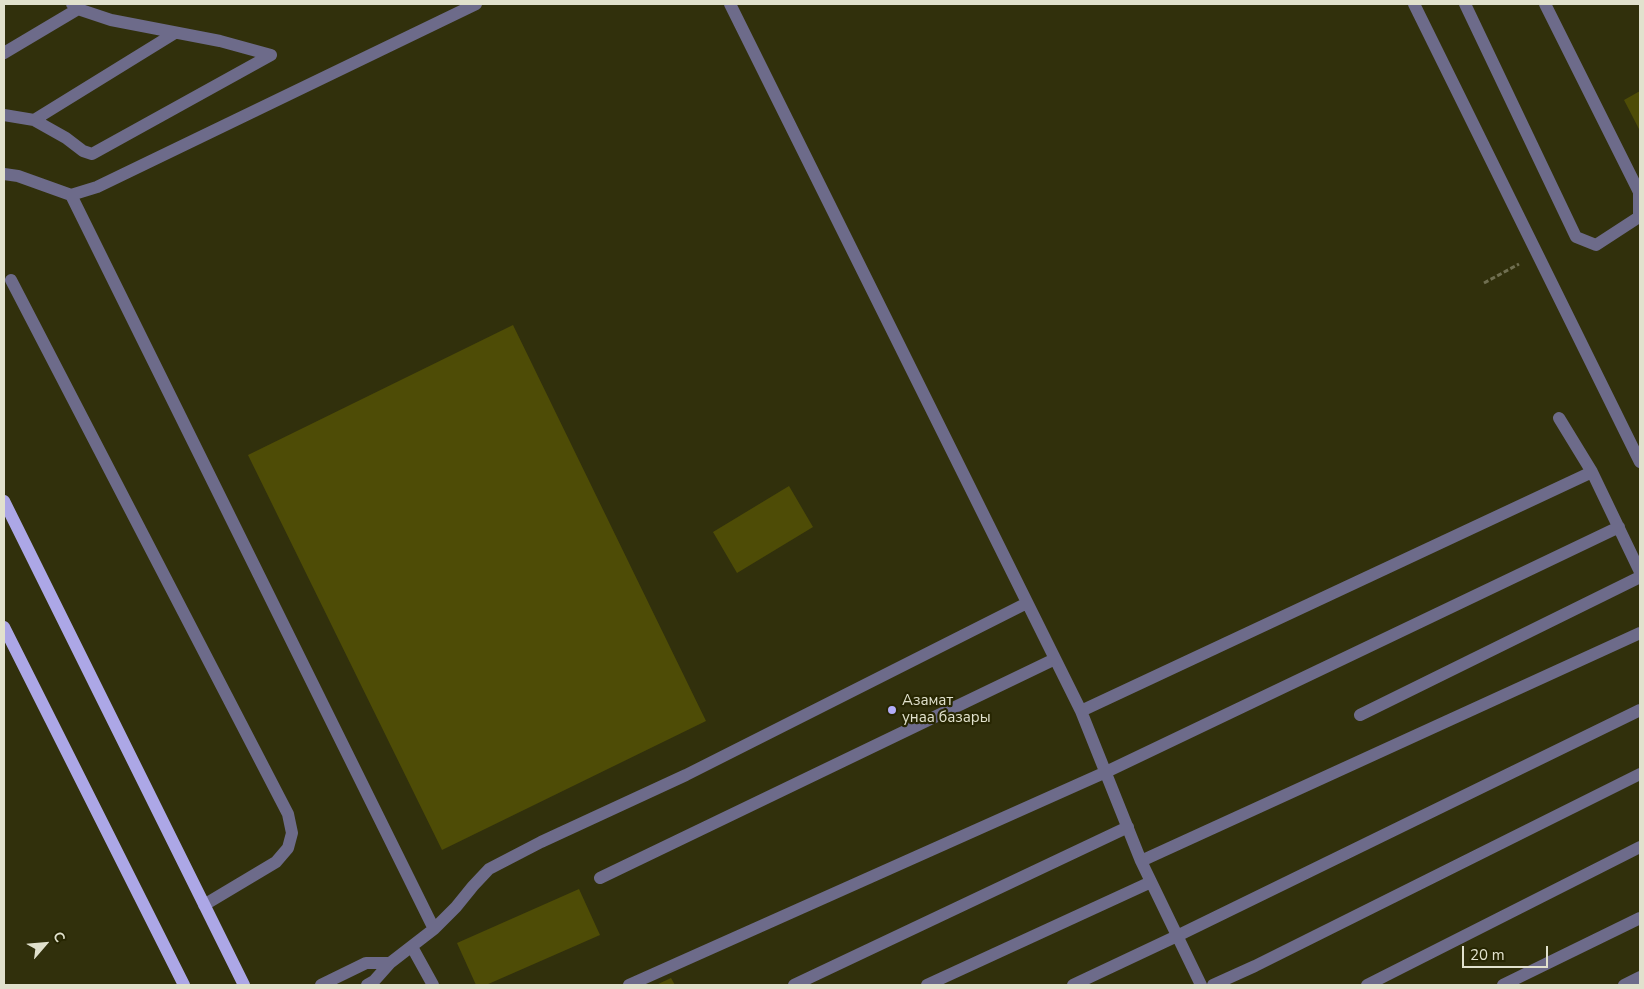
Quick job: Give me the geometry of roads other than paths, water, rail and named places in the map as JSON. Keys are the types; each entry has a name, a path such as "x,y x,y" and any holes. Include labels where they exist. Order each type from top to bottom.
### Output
{"main road":[{"path":"4,501 244,985"},
{"path":"4,627 184,985"}],"street":[{"path":"4,174 18,176 71,195 97,187 476,4"},
{"path":"730,4 1081,711 1141,861 1201,985"},
{"path":"1414,4 1640,462"},
{"path":"1465,4 1576,237 1596,245 1639,217 1638,192 1545,4"},
{"path":"4,52 75,7 111,20 220,41 271,56 92,154 83,151 66,138 34,120 4,115"},
{"path":"34,120 175,33"},
{"path":"71,195 434,929"},
{"path":"11,280 288,814 292,833 288,848 276,862 204,905"},
{"path":"1559,418 1592,472 1640,572"},
{"path":"1081,711 1592,472"},
{"path":"629,985 1106,772 1619,527"},
{"path":"1360,714 1640,577"},
{"path":"367,985 374,982 390,963 434,929 489,869 541,842 686,775 1027,602"},
{"path":"1141,861 1640,633"},
{"path":"600,878 1056,659"},
{"path":"1073,985 1640,710"},
{"path":"1213,985 1255,966 1640,774"},
{"path":"794,985 1128,827"},
{"path":"1367,985 1640,847"},
{"path":"927,985 1151,882"},
{"path":"1503,985 1640,918"},
{"path":"412,947 433,985"},
{"path":"321,985 366,963 390,963"},
{"path":"1624,985 1640,977"}],"place":[{"name":"Азамат унаа базары","path":"892,710"}]}
